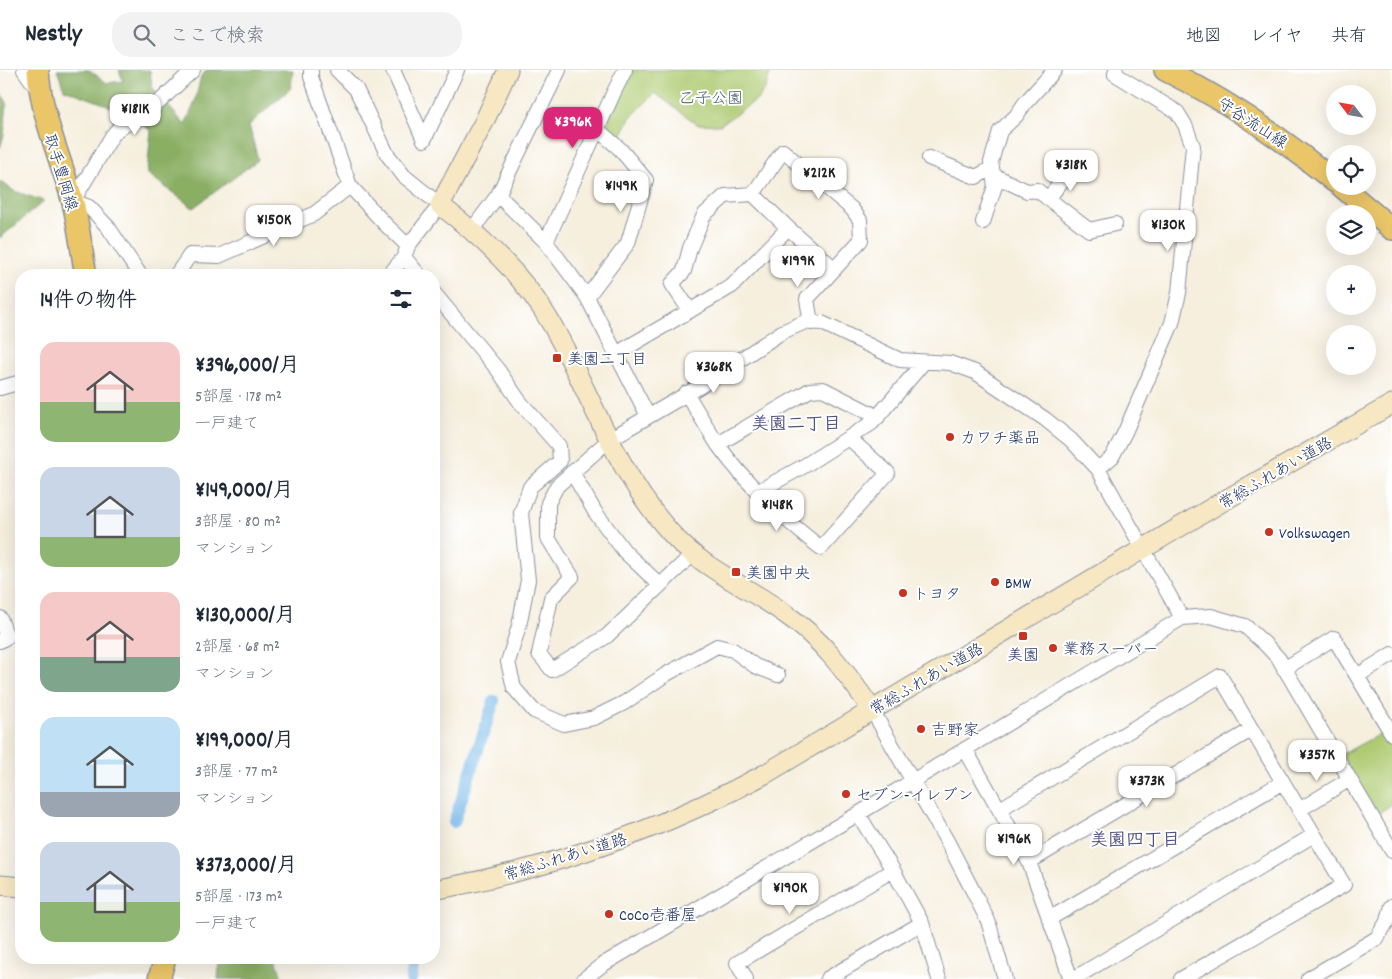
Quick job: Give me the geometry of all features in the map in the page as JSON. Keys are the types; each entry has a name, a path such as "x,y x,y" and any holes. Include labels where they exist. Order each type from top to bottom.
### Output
{"main road":[{"name":"取手豊岡線","path":"38,70 39,91 46,122 73,201 85,269"},
{"name":"守谷流山線","path":"1165,70 1259,124 1326,174"},
{"path":"1352,195 1392,229"},
{"path":"159,979 163,964"}],"street":[{"path":"24,70 39,91"},
{"path":"136,269 126,252 90,207 73,201 118,129 157,104 193,70"},
{"path":"311,70 311,77 350,186 384,224 406,252 416,269"},
{"path":"337,70 356,89 387,154 404,176 472,230 531,294 550,321 632,482 649,508 672,534 694,554 722,575 783,612 802,626 836,661 872,710 947,841 988,921 1005,979"},
{"path":"393,70 424,140 457,70"},
{"path":"393,269 440,205 484,122 508,70"},
{"path":"472,230 498,195 559,70"},
{"path":"546,242 614,92 626,70"},
{"path":"983,222 995,186 991,162 1000,131 1016,116 1049,75 1056,70"},
{"path":"1098,469 1112,456 1125,432 1172,323 1179,293 1193,146 1186,125 1177,112 1111,71"},
{"path":"587,297 628,243 646,180 620,149 598,130"},
{"path":"753,194 784,151 852,209 860,220 861,240 807,299 811,322"},
{"path":"929,158 976,177 992,171 1028,191 1037,190 1089,230 1115,224"},
{"path":"1048,199 1072,168"},
{"path":"180,269 190,255 219,256 314,214 350,186"},
{"path":"690,311 672,284 684,271 690,248 704,215 725,196 753,194 835,269"},
{"path":"498,195 546,242 587,297 648,416"},
{"path":"616,354 732,286 788,228"},
{"path":"440,300 498,370 520,402 559,446 560,461 530,487 521,512 528,580 519,626 508,662 514,688 534,711 564,724 594,718 624,703 665,675 717,646 733,650 755,666 778,675"},
{"path":"694,554 607,636 552,670 539,654 551,598 572,577 548,538 548,503 557,486 610,439 702,385 782,332 805,322 822,323 900,360 950,363 975,372 1071,440 1098,469 1182,618"},
{"path":"757,492 872,423 924,362"},
{"path":"0,388 15,384"},
{"path":"718,444 810,390 823,389 878,417"},
{"path":"686,393 718,444 757,492 786,521 820,548 888,473 849,438"},
{"name":"常総ふれあい道路","path":"440,889 557,862 632,836 720,798 765,774 1392,404"},
{"path":"572,472 595,512 625,552 660,585"},
{"path":"584,979 602,965 858,814 1182,618 1211,616 1245,626 1279,659 1392,851"},
{"path":"0,618 7,637 0,641"},
{"path":"1284,669 1334,638 1391,730"},
{"path":"1357,676 1392,654"},
{"path":"1000,809 1220,676 1344,885 1181,979"},
{"path":"1029,862 1252,730"},
{"path":"965,749 1029,862 1072,979 1314,835"},
{"path":"1299,810 1350,779"},
{"path":"1049,919 1283,782"},
{"path":"858,814 893,870 922,922 939,979"},
{"path":"746,979 737,964 893,870"},
{"path":"0,885 15,886"},
{"path":"1308,979 1377,938 1390,921 1392,906"},
{"path":"827,979 922,922"}],"green space":[{"path":"57,70 89,70 107,83 123,81 119,70 150,70 152,87 185,125 195,102 201,76 207,70 293,70 291,88 249,125 258,160 193,208 147,173 151,130 107,105 64,89"},
{"name":"乙子公園","path":"631,70 771,70 766,87 758,99 720,125 697,124 655,93 630,118 619,140 604,129"},
{"path":"0,92 7,102 4,135 0,148"},
{"path":"0,181 14,191 44,201 0,238"},
{"path":"1389,729 1392,734 1392,804 1373,817 1337,757"},
{"path":"219,964 278,964 281,975 281,979 218,979"}],"waterway":[{"path":"454,822 494,701"},
{"path":"411,979 414,964"}],"place":[{"name":"美園二丁目","path":"557,358"},
{"name":"カワチ薬品","path":"950,437"},
{"name":"Volkswagen","path":"1269,532"},
{"name":"美園中央","path":"736,572"},
{"name":"BMW","path":"995,582"},
{"name":"トヨタ","path":"903,593"},
{"name":"美園","path":"1023,636"},
{"name":"業務スーパー","path":"1053,648"},
{"name":"吉野家","path":"921,729"},
{"name":"セブン-イレブン","path":"846,794"},
{"name":"CoCo壱番屋","path":"609,914"}],"district":[{"name":"美園二丁目","path":"796,423"},
{"name":"美園四丁目","path":"1135,839"}]}
